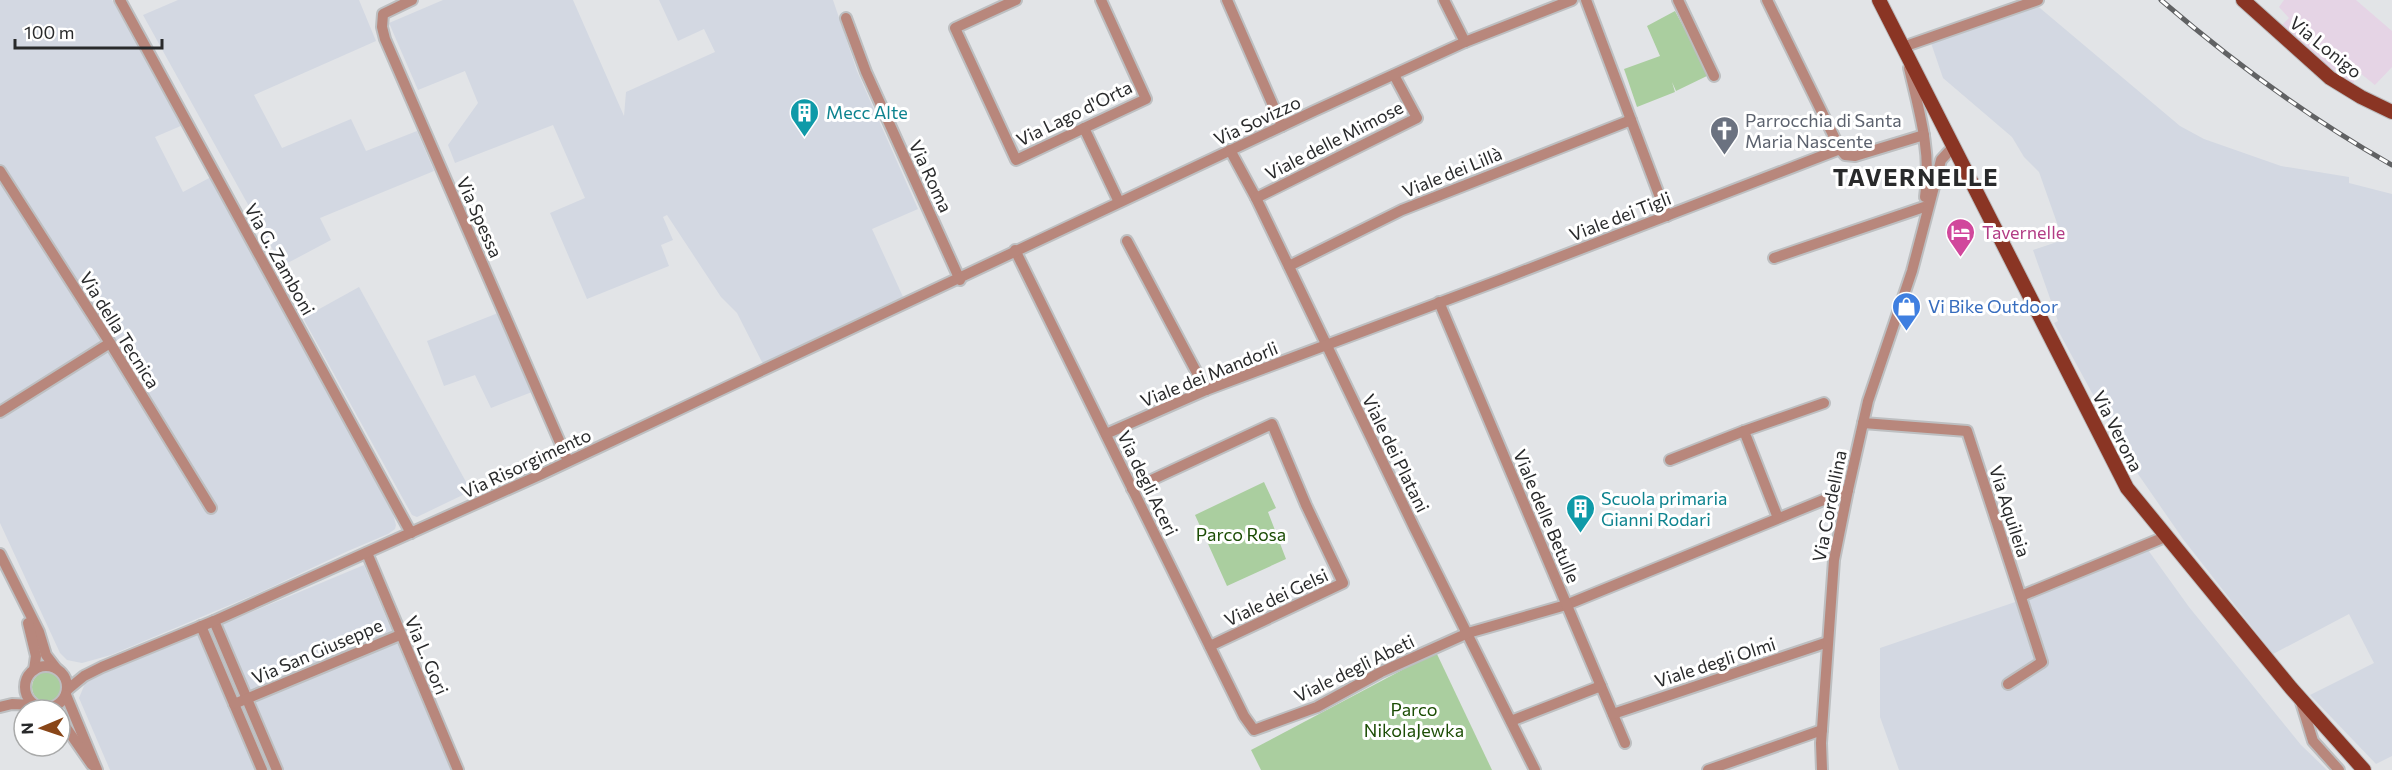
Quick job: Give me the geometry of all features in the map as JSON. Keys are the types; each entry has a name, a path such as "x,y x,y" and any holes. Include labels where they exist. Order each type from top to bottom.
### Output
{"main road":[{"name":"Via Verona","path":"1879,0 2127,488 2300,699 2364,770"},
{"name":"Via Lonigo","path":"2243,0 2330,78 2392,112"},
{"name":"Via Lonigo","path":"2361,97 2392,105"}],"street":[{"name":"Via G. Zamboni","path":"120,0 411,533"},
{"name":"Via Spessa","path":"412,0 383,14 381,27 385,39 568,461"},
{"name":"Via Lago d'Orta","path":"1016,0 956,28 1016,160 1146,99 1101,0"},
{"path":"1227,0 1282,126"},
{"path":"1444,0 1465,42"},
{"name":"Via Sovizzo","path":"960,280 1015,250 1465,42 1556,3 1572,0"},
{"path":"1586,0 1667,216"},
{"path":"1678,0 1714,76"},
{"path":"1767,0 1845,155 1855,156 1924,135"},
{"path":"1904,50 2038,0"},
{"name":"Via Roma","path":"846,18 866,72 960,280"},
{"name":"Via Cordellina","path":"1904,50 1924,135 1928,181 1916,256"},
{"name":"Viale delle Mimose","path":"1256,198 1417,118 1394,75"},
{"name":"Viale dei Lillà","path":"1289,266 1402,210 1631,120"},
{"path":"1084,129 1119,202"},
{"name":"Via Cordellina","path":"1822,770 1822,730 1834,560 1848,490 1868,401 1916,256 1941,160 1953,147"},
{"name":"Viale dei Tigli","path":"1326,345 1840,148"},
{"name":"Viale dei Platani","path":"1230,150 1256,198 1535,770"},
{"name":"Via della Tecnica","path":"0,171 110,343 211,508"},
{"path":"1774,258 1924,207"},
{"path":"1127,241 1206,390"},
{"name":"Via degli Aceri","path":"1015,250 1244,716 1254,730"},
{"name":"Via Risorgimento","path":"102,667 214,621 367,553 960,280"},
{"name":"Viale delle Betulle","path":"1438,302 1625,743"},
{"path":"0,412 110,343"},
{"name":"Viale dei Mandorli","path":"1106,434 1206,390 1326,345"},
{"path":"1670,460 1824,403"},
{"name":"Via Aquileia","path":"1863,423 1967,431 2042,662 2008,684"},
{"name":"Viale dei Gelsi","path":"1132,489 1272,424 1306,505 1343,583 1210,646"},
{"path":"1744,431 1778,518"},
{"name":"Viale degli Abeti","path":"1254,730 1317,707 1381,672 1468,633 1566,605 1848,490"},
{"path":"2021,596 2165,537"},
{"name":"Via L. Gori","path":"367,553 458,770"},
{"path":"0,554 39,632 46,655 66,681 67,692 97,770"},
{"path":"20,597 36,656 34,670"},
{"path":"214,621 277,770"},
{"path":"201,626 262,770"},
{"name":"Via San Giuseppe","path":"234,704 400,635"},
{"name":"Viale degli Olmi","path":"1613,714 1828,642"},
{"path":"0,706 24,687 29,674 34,670 45,666 75,673 102,667"},
{"path":"63,698 84,676 102,667"},
{"path":"1511,721 1601,686"},
{"path":"24,687 28,698"},
{"name":"Via Verona","path":"2300,699 2313,741 2339,770"},
{"path":"1708,770 1822,730"},
{"path":"72,736 97,770"}],"shaded area":[{"path":"0,0 112,0 183,125 155,137 183,192 211,177 393,514 396,525 395,529 388,534 263,591 111,655 82,663 67,660 60,653 0,523"},
{"path":"178,0 359,0 376,41 254,95 282,148 351,119 366,151 417,131 434,171 320,218 331,240 282,266 143,15"},
{"path":"443,0 573,0 624,116 626,92 715,52 704,29 678,41 659,0 833,0 857,71 918,209 872,229 904,299 764,366 737,313 721,297 667,215 663,217 673,240 661,245 669,266 587,299 550,213 585,198 553,125 455,163 448,145 478,103 465,71 418,90 389,23"},
{"path":"2284,0 2356,0 2392,31 2392,67 2375,85 2360,73 2354,79 2354,89 2279,28 2289,18 2279,7"},
{"path":"2034,3 2180,126 2204,139 2281,166 2349,177 2349,183 2392,194 2392,756 2376,764 2310,695 2374,663 2349,614 2273,654 2183,539 2129,461 2054,323 2058,321 2033,250 2063,240 2039,172 2024,157 2012,137 1943,78 1931,43"},
{"path":"359,287 471,491 417,517 412,515 303,318"},
{"path":"498,313 532,392 491,408 475,375 444,386 427,341"},
{"path":"2148,550 2189,607 2301,745 2327,770 1899,770 1880,717 1880,648 2027,598"},
{"path":"364,565 451,770 110,770 79,698 86,681"}],"green space":[{"path":"1675,11 1709,75 1676,91 1672,82 1675,92 1637,107 1624,69 1660,56 1647,26"},
{"name":"Parco Rosa","path":"1264,482 1276,508 1268,512 1286,559 1227,586 1195,515"},
{"name":"Parco NikolaJewka","path":"1436,652 1492,770 1261,770 1251,750"},
{"path":"41,673 53,673 61,681 61,693 58,698 36,698 33,693 33,681"}],"railway":[{"path":"2161,0 2272,88 2331,128 2392,165"}],"place":[{"name":"Mecc Alte","path":"805,138"},
{"name":"Parrocchia di Santa Maria Nascente","path":"1724,156"},
{"name":"Tavernelle","path":"1961,258"},
{"name":"Vi Bike Outdoor","path":"1907,332"},
{"name":"Scuola primaria Gianni Rodari","path":"1580,534"}],"district":[{"name":"TAVERNELLE","path":"1916,176"}]}
